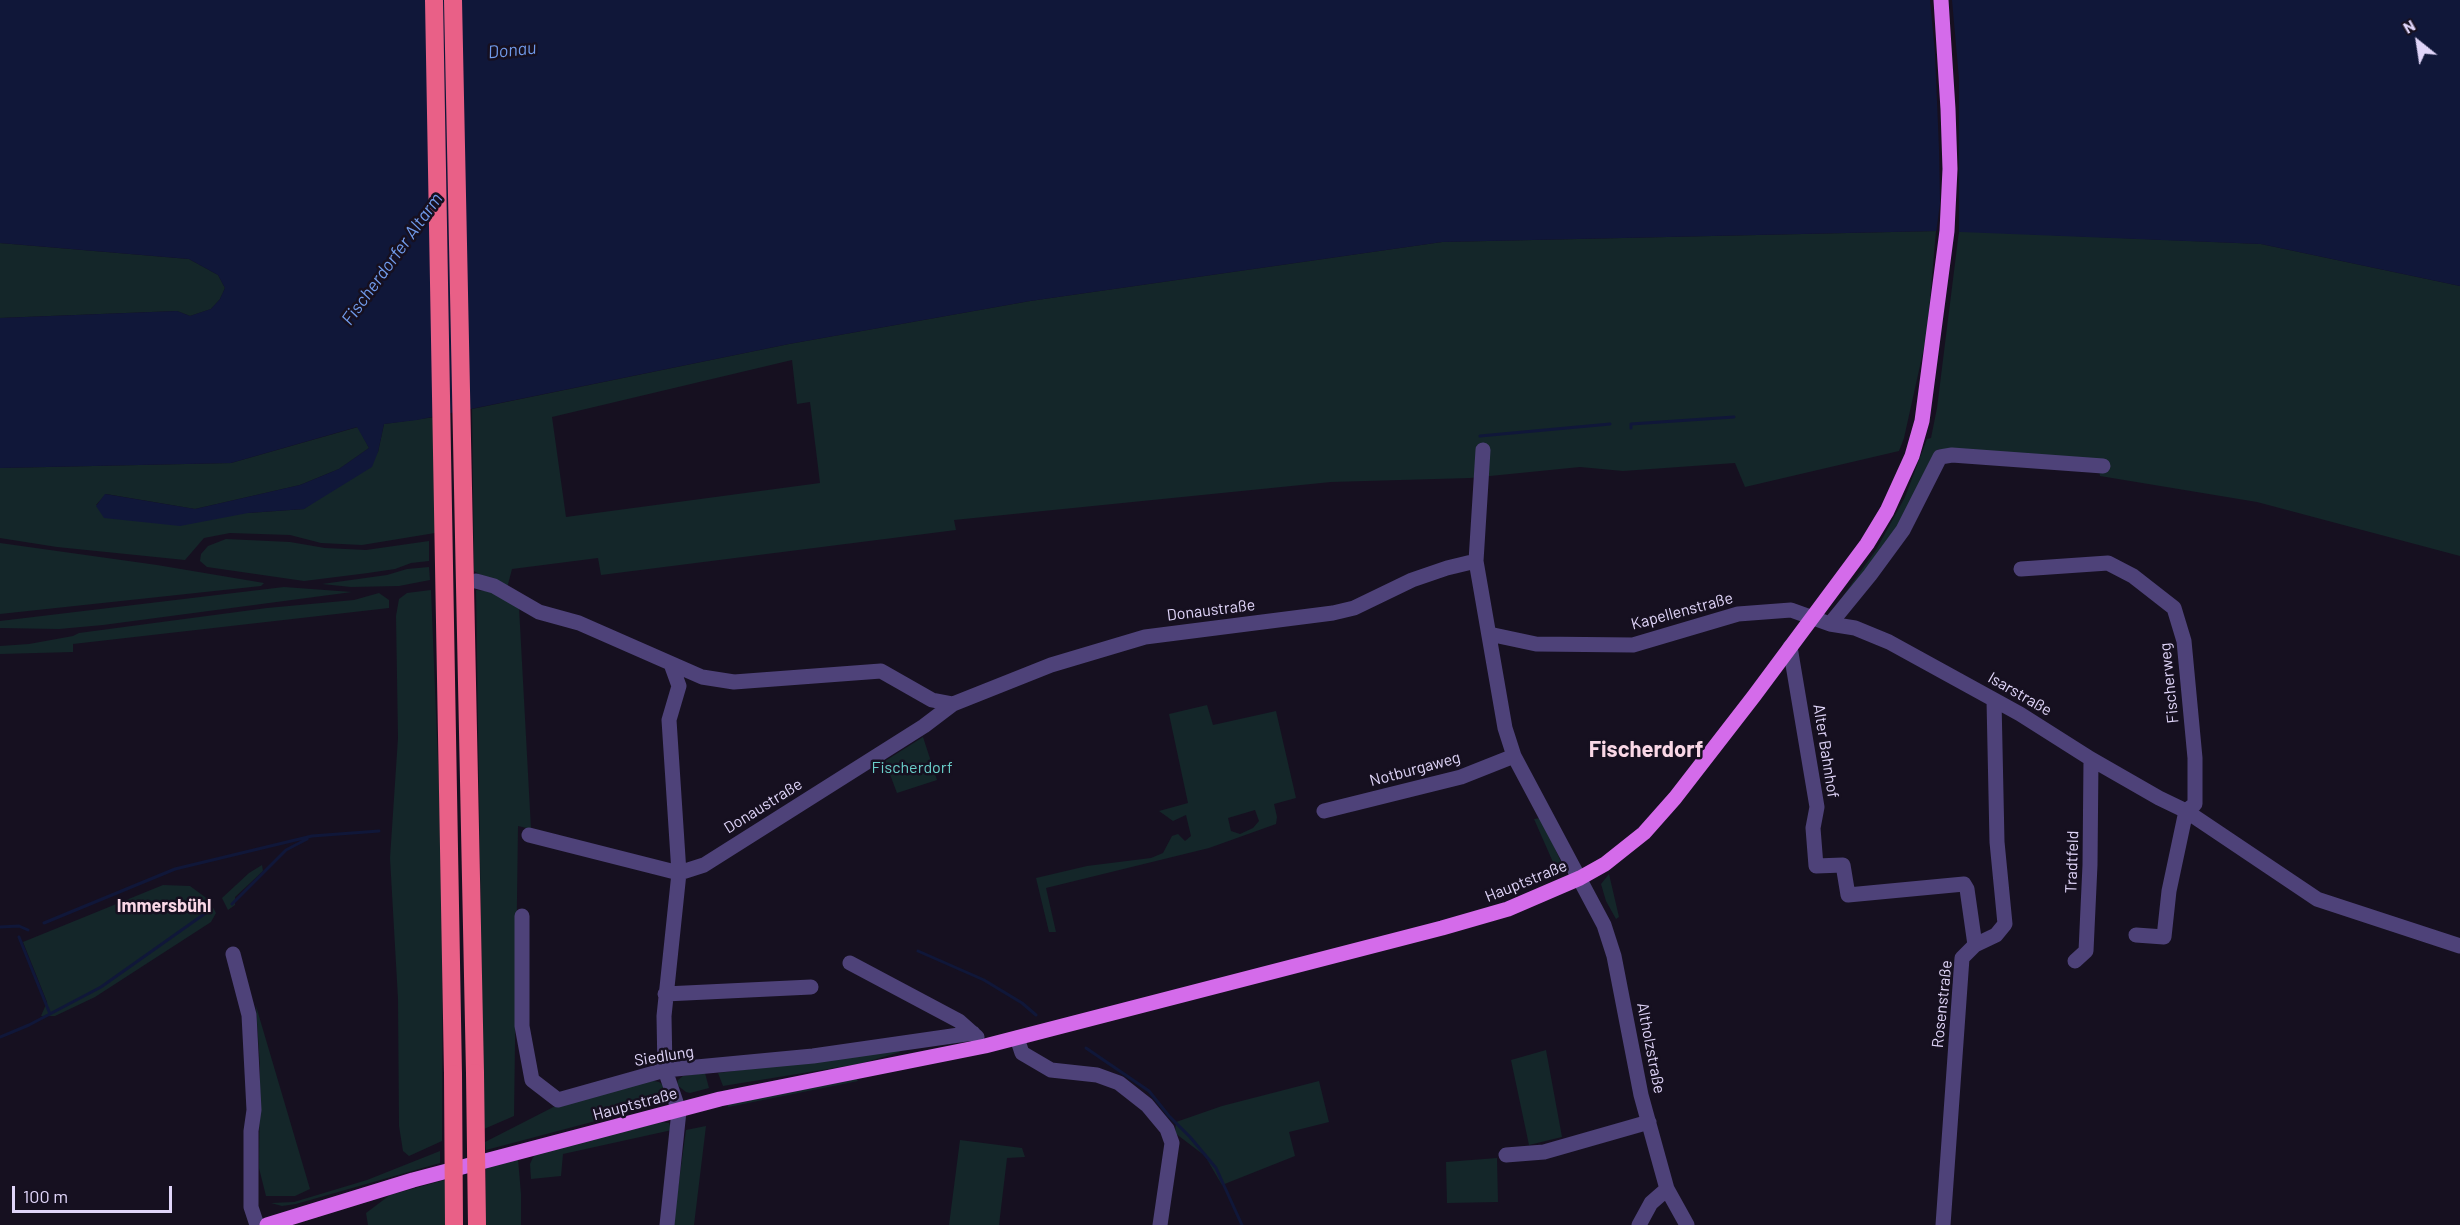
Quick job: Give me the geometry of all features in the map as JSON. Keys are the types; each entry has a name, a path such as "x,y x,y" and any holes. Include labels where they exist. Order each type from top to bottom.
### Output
{"highway":[{"path":"434,0 446,619 454,1225"},
{"path":"453,0 477,1225"}],"main road":[{"name":"Hauptstraße","path":"267,1225 413,1180 720,1099 985,1046 1454,926 1508,909 1580,878 1605,864 1644,833 1675,798 1813,617 1867,544 1887,511 1912,456 1922,421 1939,307 1948,221 1950,169 1941,0"}],"street":[{"path":"1483,450 1476,561 1505,728 1514,756 1580,878"},
{"path":"1830,624 1870,575 1902,530 1940,457 1952,455 2103,466"},
{"name":"Donaustraße","path":"679,873 704,865 924,726 953,704 1051,665 1144,637 1333,613 1354,608 1430,574 1476,561"},
{"name":"Fischerweg","path":"2021,569 2108,562 2133,576 2174,608 2184,641 2195,758 2195,804 2186,810"},
{"path":"476,581 494,586 539,612 579,623 702,677 734,682 881,671 933,700 953,704"},
{"name":"Kapellenstraße","path":"1489,634 1536,644 1633,645 1738,614 1791,610 1813,617"},
{"name":"Isarstraße","path":"1813,617 1830,624 1855,628 1889,642 1995,700 2091,759 2159,798 2186,810 2317,899 2460,946"},
{"name":"Alter Bahnhof","path":"1790,646 1817,807 1813,828 1816,866 1843,865 1848,895 1964,884 1967,889 1975,945"},
{"path":"529,835 679,873 669,720 679,686 671,664"},
{"path":"679,686 702,677"},
{"path":"922,694 927,716 924,726"},
{"name":"Rosenstraße","path":"1943,1225 1962,958 1975,945 1996,935 2005,924 1997,842 1995,700"},
{"name":"Notburgaweg","path":"1324,811 1461,777 1514,756"},
{"name":"Tradtfeld","path":"2075,961 2085,951 2090,864 2091,759"},
{"path":"2136,935 2164,938 2169,891 2186,810"},
{"name":"Siedlung","path":"666,1064 665,994 679,873"},
{"name":"Altholzstraße","path":"1580,878 1604,925 1614,956 1641,1095 1667,1189 1688,1225"},
{"name":"Siedlung","path":"522,916 522,1026 532,1080 558,1100 666,1064 813,1056 973,1033"},
{"path":"232,954 249,1015 254,1110 251,1131 251,1207 257,1225"},
{"path":"850,963 959,1021 985,1046"},
{"path":"665,994 811,987"},
{"path":"1017,1038 1022,1053 1051,1070 1097,1075 1119,1083 1147,1105 1167,1129 1172,1143 1160,1225"},
{"path":"666,1064 679,1111 667,1225"},
{"path":"1506,1155 1544,1152 1649,1122"},
{"path":"1639,1225 1652,1203 1667,1189"}],"green space":[{"path":"1936,231 1927,334 1904,438 1899,451 1745,487 1735,463 1623,471 1580,467 1470,478 1331,482 954,520 956,530 601,575 598,558 512,569 507,588 504,589 474,571 472,409 789,344 1030,301 1442,242","holes":["792,360 797,404 810,402 820,483 566,517 552,417"]},
{"path":"1959,231 2261,244 2460,286 2460,556 2257,502 2100,476 2098,465 1938,449 1907,511 1874,563 1835,607 1876,550 1905,497 1927,439 1931,438 1937,408"},
{"path":"0,243 189,259 218,275 225,288 220,299 211,309 190,316 177,311 0,318"},
{"path":"435,417 435,533 362,545 321,543 290,535 230,533 204,538 185,560 57,547 0,538 0,468 231,463 358,427 369,448 339,469 300,485 195,509 106,494 96,505 248,513 304,509 378,452 384,424"},
{"path":"226,539 290,542 325,548 366,550 429,541 429,561 411,563 395,569 304,581 207,567 200,561 201,554 208,546"},
{"path":"0,543 264,583 261,586 0,614"},
{"path":"429,567 430,580 399,586 351,587 322,584 387,575 407,569"},
{"path":"284,587 352,592 103,625 59,629 0,628 0,621"},
{"path":"431,590 443,887 442,1141 409,1156 403,1151 399,1126 398,999 390,858 398,738 396,616 399,599 407,593"},
{"path":"476,590 495,592 519,607 531,829 518,826 514,1116 484,1129"},
{"path":"379,593 389,600 389,608 73,644 73,652 0,654 0,646 29,644 79,633 267,608 354,600"},
{"path":"1207,705 1213,725 1276,711 1296,798 1274,804 1276,824 1209,848 1046,888 1056,932 1049,932 1036,878 1087,866 1151,858 1163,853 1172,836 1178,834 1185,841 1191,836 1186,815 1173,821 1159,811 1188,803 1169,714","holes":["1255,810 1259,821 1253,828 1240,834 1231,831 1228,818"]},
{"name":"Fischerdorf","path":"923,737 937,780 897,793 885,761"},
{"path":"1541,818 1562,864 1559,871 1554,874 1556,869 1534,819"},
{"path":"262,865 263,871 235,897 235,905 228,910 222,898 249,873"},
{"path":"1609,874 1619,917 1616,919 1606,901 1601,884"},
{"path":"163,885 190,886 209,900 216,913 211,922 95,997 55,1016 41,1016 47,1002 23,942"},
{"path":"256,1006 310,1189 295,1196 266,1196 259,1168 260,1067"},
{"path":"899,1050 900,1052 859,1064 723,1086 718,1073"},
{"path":"1546,1050 1562,1137 1529,1145 1511,1060"},
{"path":"705,1073 709,1088 690,1093 677,1085 678,1080 683,1076"},
{"path":"856,1078 858,1081 728,1107 727,1104"},
{"path":"649,1080 659,1082 665,1087 666,1097 656,1105 486,1150 485,1142 575,1096"},
{"path":"1319,1081 1329,1122 1289,1132 1295,1156 1222,1185 1205,1156 1175,1133 1176,1122 1222,1106"},
{"path":"662,1122 669,1123 672,1130 563,1154 561,1176 531,1179 530,1164 535,1153"},
{"path":"706,1126 694,1225 673,1225 686,1130"},
{"path":"960,1140 1022,1148 1025,1157 1007,1158 999,1225 949,1225"},
{"path":"440,1151 440,1163 296,1204 282,1206 271,1203 294,1202 367,1180"},
{"path":"1497,1158 1498,1202 1447,1203 1446,1162"},
{"path":"518,1159 521,1225 485,1225 486,1167"},
{"path":"448,1179 447,1225 368,1225 366,1213 390,1195"}],"water":[{"path":"0,0 2460,0 2460,286 2261,244 1936,231 1442,242 1030,301 789,344 417,420 384,424 372,467 304,509 248,513 180,526 104,518 96,506 105,494 195,509 300,485 339,469 369,448 357,427 231,463 0,468 0,318 177,311 190,316 211,309 220,299 225,288 218,275 189,259 0,243"}],"pier":[{"path":"1930,0 1952,0 1959,79 1959,234 1936,234 1940,203 1939,149"}],"waterway":[{"path":"1631,428 1631,424 1734,417"},
{"path":"1480,436 1610,424"},
{"path":"44,923 175,869 312,836 379,831"},
{"path":"232,904 286,850 307,839"},
{"path":"0,1037 29,1025 101,987 210,910"},
{"path":"0,927 19,926 28,930"},
{"path":"19,937 50,1014"},
{"path":"918,951 984,980 1022,1003 1036,1015"},
{"path":"1086,1048 1149,1091 1190,1137 1216,1168 1242,1225"}],"district":[{"name":"Fischerdorf","path":"1646,750"},
{"name":"Immersbühl","path":"164,906"}],"water label":[{"name":"Donau","path":"512,50"},
{"name":"Fischerdorfer Altarm","path":"392,259"}]}
